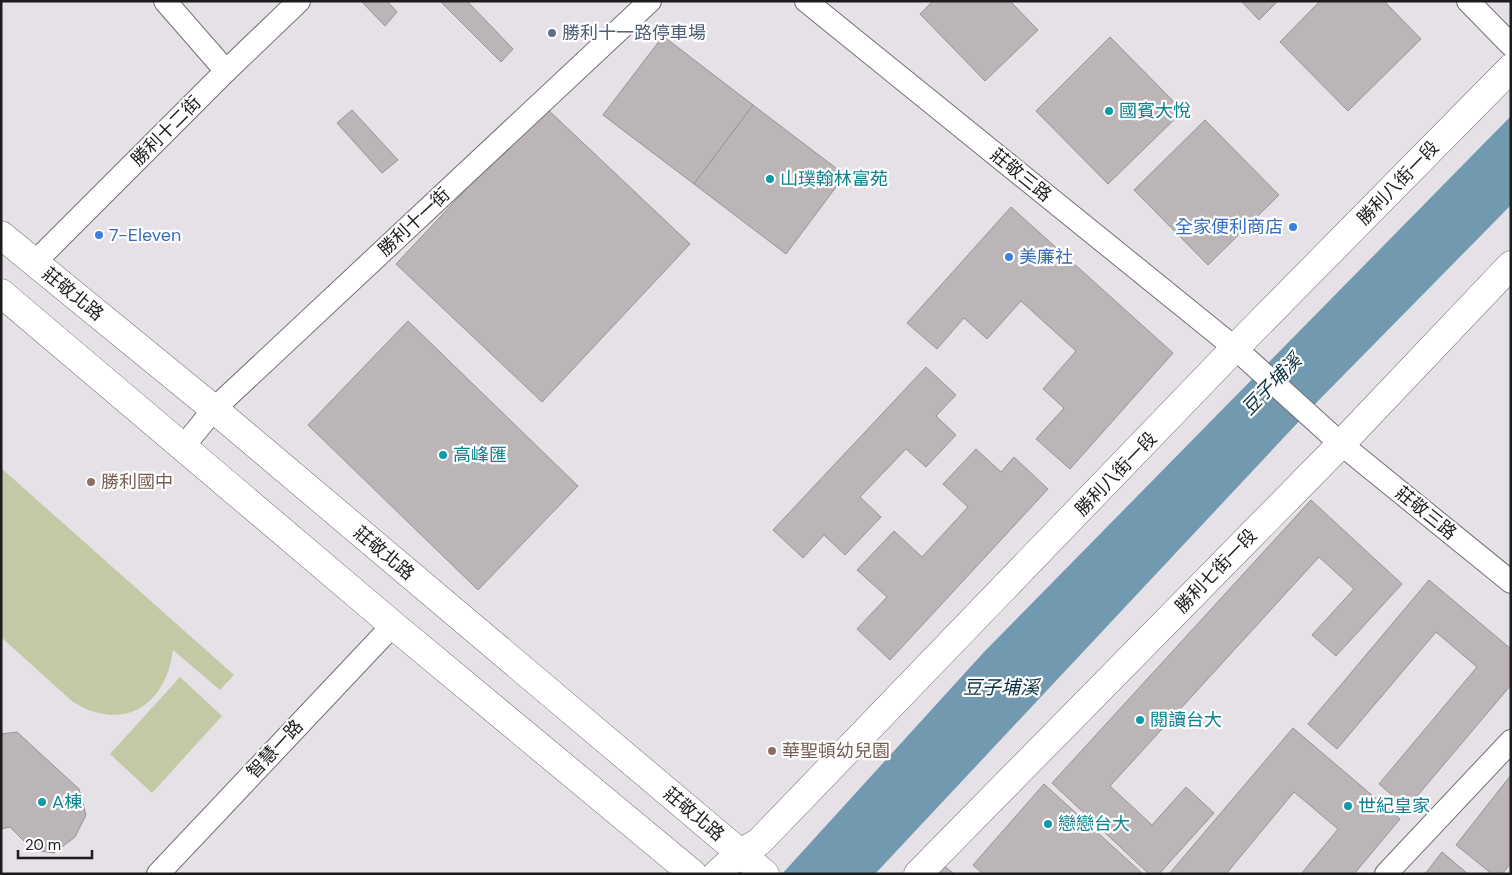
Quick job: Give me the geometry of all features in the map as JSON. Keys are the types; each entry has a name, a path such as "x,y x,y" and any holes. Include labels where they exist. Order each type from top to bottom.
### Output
{"street":[{"path":"165,1 226,71"},
{"name":"勝利十二街","path":"34,263 226,71 299,1"},
{"name":"勝利十一街","path":"183,447 214,409 650,1"},
{"name":"莊敬三路","path":"806,1 1236,348 1341,444 1511,582"},
{"path":"1468,1 1511,45"},
{"name":"勝利八街一段","path":"717,874 740,853 760,842 1236,348 1511,68"},
{"name":"莊敬北路","path":"1,235 214,409 765,874"},
{"name":"勝利七街一段","path":"918,874 1341,444 1511,265"},
{"path":"1,293 393,625 693,874"},
{"name":"智慧一路","path":"158,874 393,625"},
{"path":"1386,874 1511,741"}],"green space":[{"path":"1,468 234,675 220,690 173,650 169,669 162,686 152,699 140,708 125,714 109,715 92,711 73,702 1,637"},
{"path":"180,677 222,716 152,793 110,754"}],"water":[{"name":"豆子埔溪","path":"1511,116 1511,205 1319,400 875,874 782,874 984,652"}],"building":[{"path":"361,1 387,1 397,12 385,26"},
{"path":"440,1 467,1 513,49 501,62"},
{"path":"933,1 1010,1 1038,30 985,81 920,14"},
{"path":"1241,1 1278,1 1259,20"},
{"path":"1320,1 1384,1 1421,39 1348,111 1280,42"},
{"path":"663,36 753,105 694,184 603,115"},
{"name":"國賓大悅","path":"1110,37 1183,111 1108,184 1036,111"},
{"name":"山璞翰林富苑","path":"753,105 845,175 786,254 694,184"},
{"path":"544,106 690,244 542,402 396,264"},
{"path":"352,110 398,160 382,173 337,123"},
{"name":"國賓大悅","path":"1205,120 1279,195 1208,265 1134,190"},
{"path":"1011,207 1173,353 1070,469 1036,439 1064,408 1043,389 1076,351 1021,301 987,339 964,318 937,349 907,323"},
{"name":"高峰匯","path":"408,321 578,486 478,590 308,425"},
{"path":"926,367 956,395 936,416 956,435 926,467 906,449 860,497 881,517 845,555 824,535 803,558 773,530"},
{"path":"976,449 1001,472 1014,457 1048,489 890,660 857,629 887,597 857,570 894,531 922,557 968,507 943,484"},
{"name":"閱讀台大","path":"1311,500 1402,584 1336,656 1312,635 1354,589 1319,557 1110,786 1152,825 1186,787 1214,813 1159,874 1149,874 1052,783"},
{"path":"1429,580 1511,649 1511,685 1407,808 1379,784 1477,667 1436,632 1337,749 1308,724"},
{"name":"世紀皇家","path":"1293,728 1400,819 1354,874 1301,874 1338,829 1294,792 1226,874 1169,874"},
{"name":"A棟","path":"17,732 79,789 86,815 75,837 54,853 33,850 10,827 1,829 1,734"},
{"path":"1511,775 1511,863 1502,874 1492,874 1456,845"},
{"name":"戀戀台大","path":"1044,784 1143,874 983,874 973,865"},
{"path":"1442,852 1468,874 1425,874"},
{"path":"941,863 954,874 932,874"}],"place":[{"name":"勝利十一路停車場","path":"552,33"},
{"name":"國賓大悅","path":"1109,111"},
{"name":"山璞翰林富苑","path":"770,179"},
{"name":"全家便利商店","path":"1293,227"},
{"name":"7-Eleven","path":"99,235"},
{"name":"美廉社","path":"1009,257"},
{"name":"高峰匯","path":"443,455"},
{"name":"勝利國中","path":"91,482"},
{"name":"閱讀台大","path":"1140,720"},
{"name":"華聖頓幼兒園","path":"772,751"},
{"name":"A棟","path":"42,802"},
{"name":"世紀皇家","path":"1348,806"},
{"name":"戀戀台大","path":"1048,824"}]}
